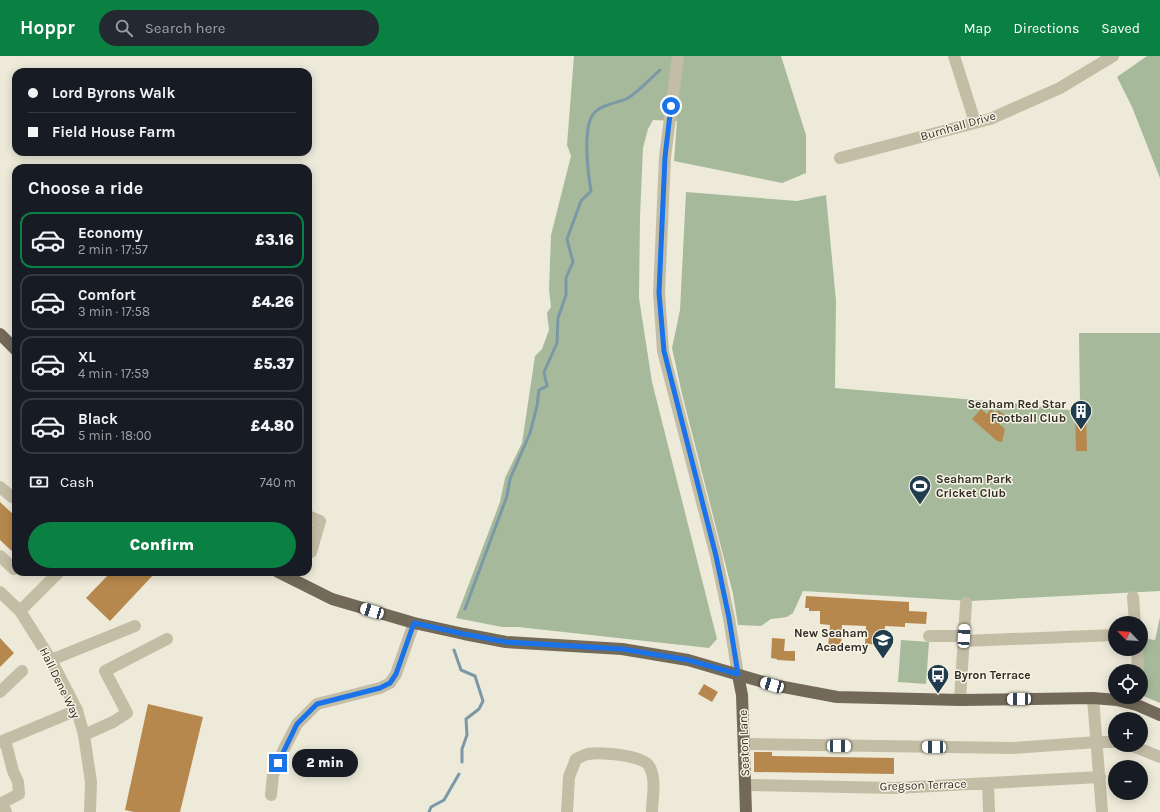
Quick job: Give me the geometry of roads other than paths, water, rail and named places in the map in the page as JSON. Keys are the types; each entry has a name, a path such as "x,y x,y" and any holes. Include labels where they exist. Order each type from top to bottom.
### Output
{"main road":[{"path":"0,334 12,346"},
{"path":"286,576 332,599 414,623 464,634 506,642 622,649 688,660 772,685 837,697 960,700 1093,698 1108,699"},
{"name":"Seaton Lane","path":"738,674 742,695 746,812"},
{"path":"1143,704 1160,715"}],"street":[{"path":"678,56 665,157 659,293 660,323 664,351 716,556 729,618 738,674"},
{"path":"954,56 975,122"},
{"name":"Burnhall Drive","path":"840,158 990,119 1060,88 1113,56"},
{"path":"0,487 12,497"},
{"path":"312,518 320,521 312,546"},
{"path":"0,556 12,567"},
{"path":"20,611 55,576"},
{"name":"Hall Dene Way","path":"0,592 20,611 51,660 77,710 84,735 91,782 90,812"},
{"path":"1132,596 1134,616"},
{"path":"960,700 966,603"},
{"path":"271,795 273,775 297,724 317,704 380,688 390,683 396,674 414,623"},
{"path":"51,660 134,626"},
{"path":"929,636 964,639 1108,635"},
{"path":"84,735 113,722 127,713 105,671 167,639"},
{"path":"0,692 22,671"},
{"path":"1093,698 1102,812"},
{"path":"6,812 2,803 19,794 18,782 12,771 2,741 77,710"},
{"path":"744,744 1013,748 1108,742"},
{"path":"1148,752 1160,757"},
{"path":"567,812 569,777 576,759 586,754 598,753 638,758 649,765 653,776 652,812"},
{"name":"Gregson Terrace","path":"746,785 895,788 1100,777"},
{"path":"988,783 989,812"}],"waterway":[{"path":"465,609 507,496 510,479 530,433 537,406 539,390 547,386 544,372 557,343 558,318 566,295 566,278 573,262 567,239 581,201 591,191 587,150 590,120 597,110 628,98 660,70"},
{"path":"454,650 461,670 475,676 483,701 479,709 466,719 467,735 462,749 462,762"},
{"path":"429,812 431,807 444,800 459,774"}],"place":[{"name":"Seaham Red Star Football Club","path":"1081,430"},
{"name":"Seaham Park Cricket Club","path":"920,506"},
{"name":"New Seaham Academy","path":"883,660"},
{"name":"Byron Terrace","path":"938,694"}]}
